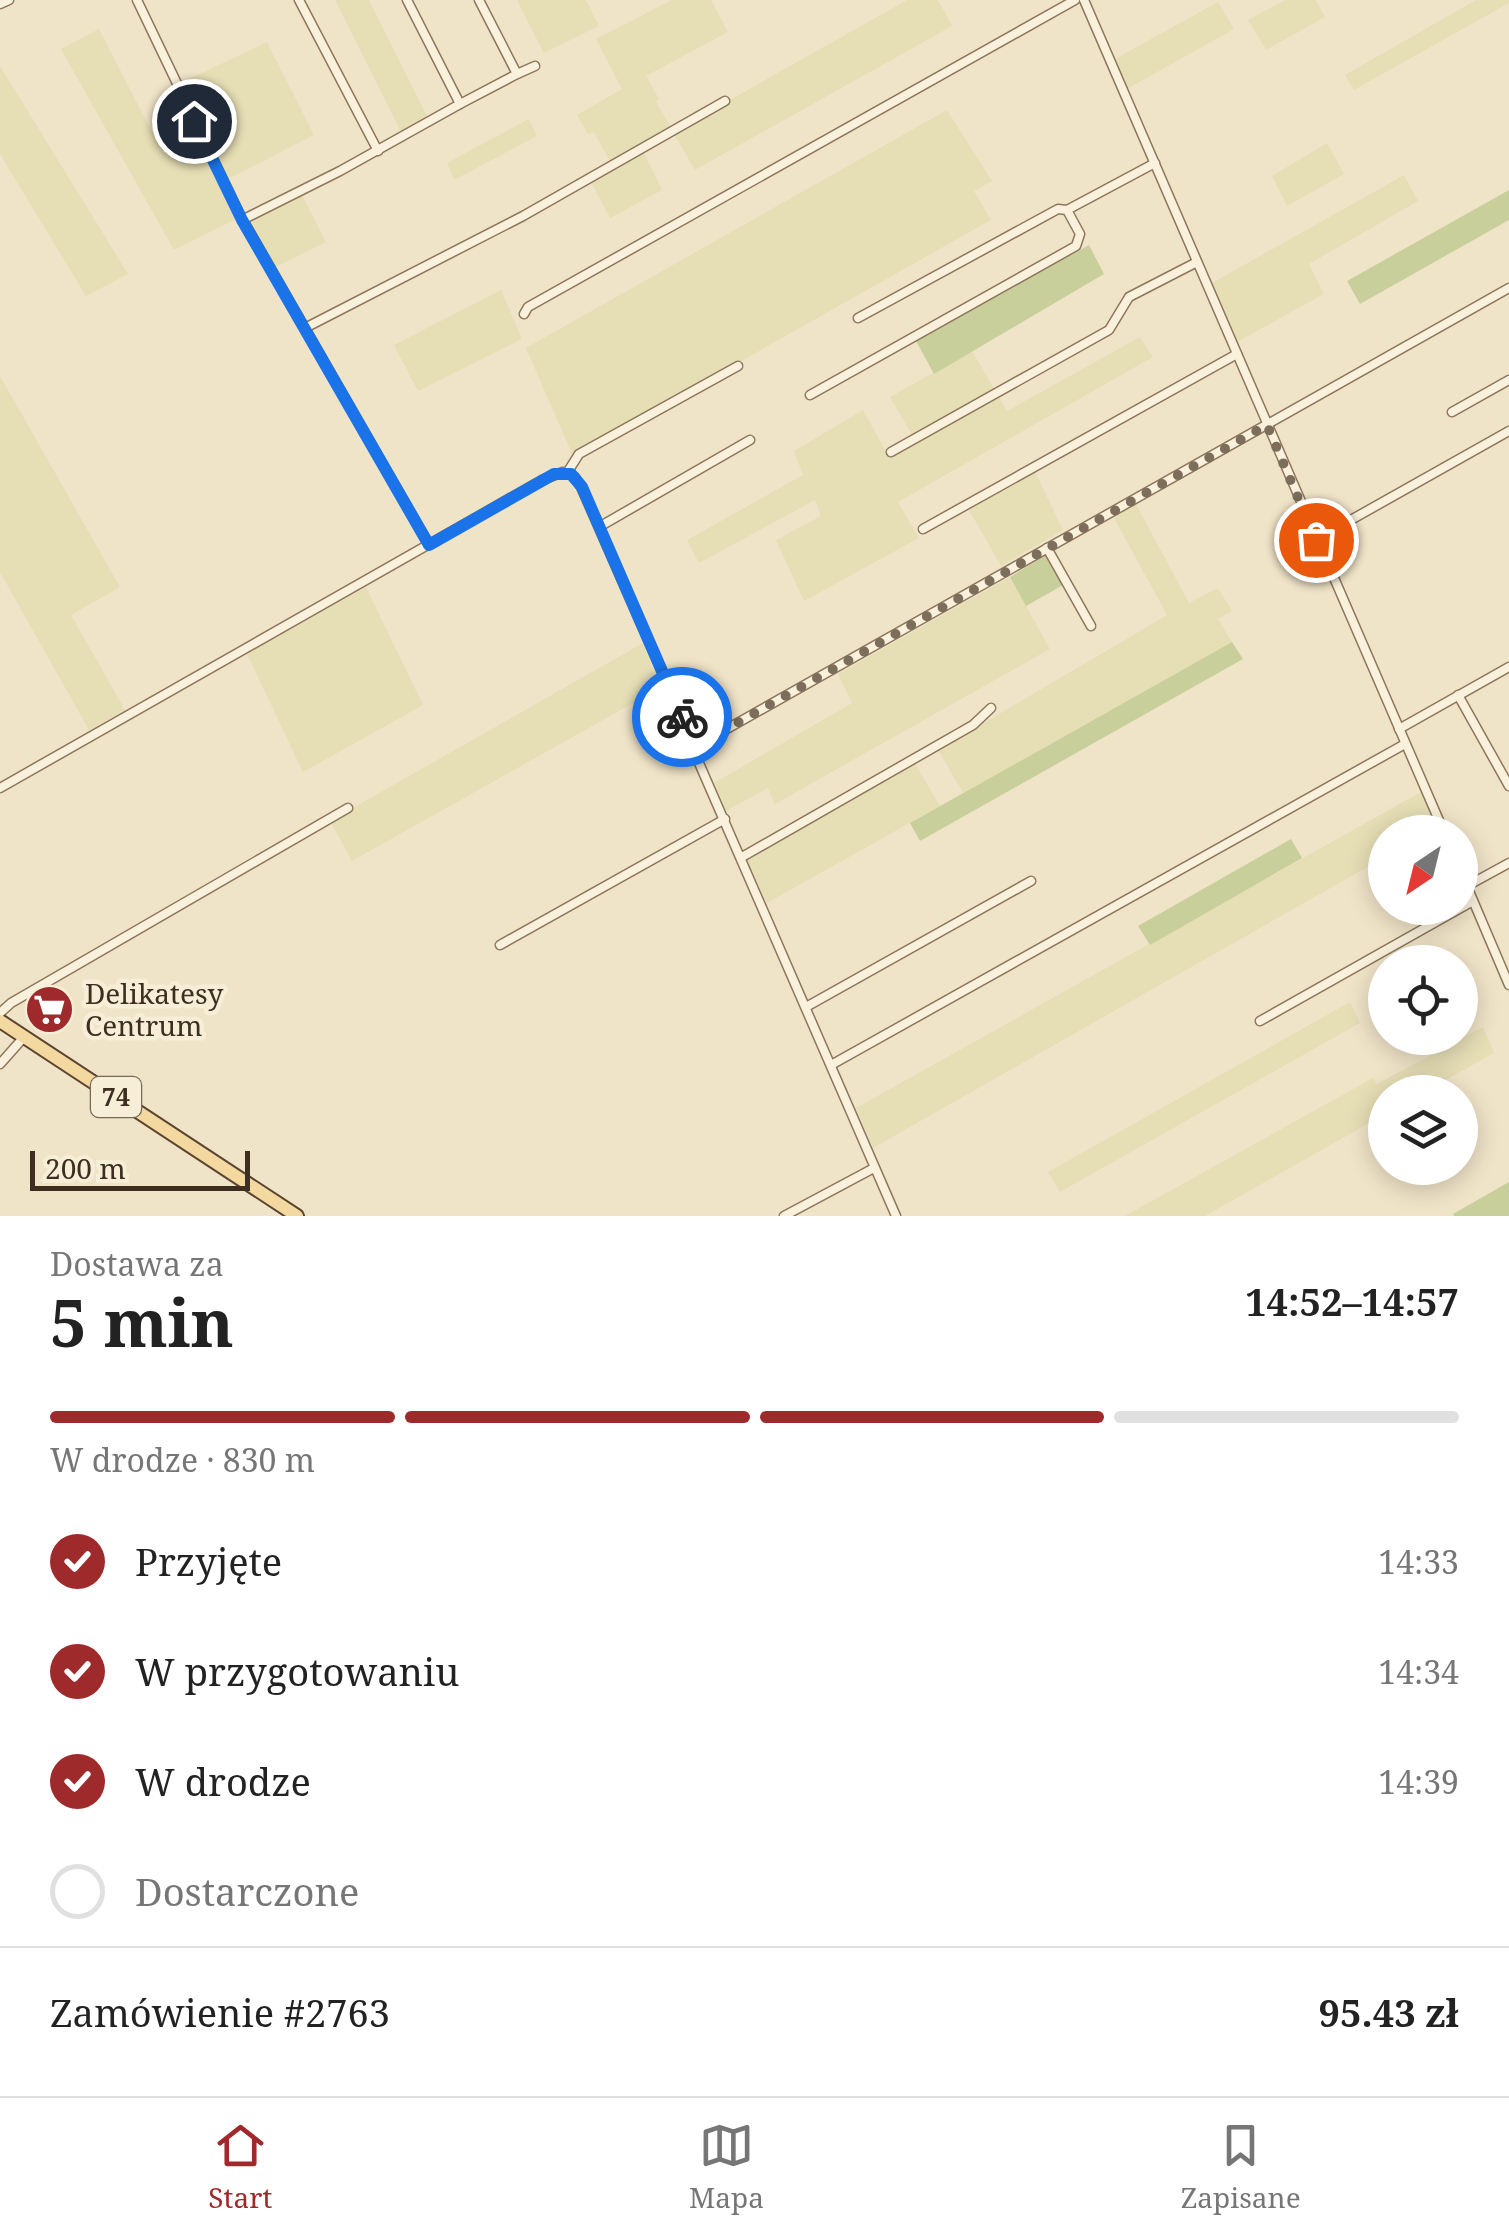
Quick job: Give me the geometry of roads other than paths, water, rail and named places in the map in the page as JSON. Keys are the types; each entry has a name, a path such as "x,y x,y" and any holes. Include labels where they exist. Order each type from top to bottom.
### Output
{"main road":[{"name":"74","path":"0,1021 297,1216"},
{"name":"74","path":"231,1173 282,1216"}],"street":[{"path":"0,4 9,0"},
{"path":"138,0 242,220 429,545"},
{"path":"299,0 378,151"},
{"path":"407,0 460,104"},
{"path":"480,0 517,74"},
{"path":"524,314 528,307 1075,0"},
{"path":"1084,0 1437,815"},
{"path":"242,220 535,66"},
{"path":"305,328 523,216 725,100"},
{"path":"858,318 1058,208 1068,210 1154,163"},
{"path":"810,395 1076,246 1080,234 1068,210"},
{"path":"891,452 1109,330 1129,297 1197,262"},
{"path":"691,735 704,740 714,736 1509,288"},
{"path":"923,529 1237,354"},
{"path":"0,788 554,474 567,472 579,454 738,366"},
{"path":"1452,412 1509,380"},
{"path":"1316,540 1509,431"},
{"path":"598,528 750,440"},
{"path":"567,472 578,481 691,735 699,763 896,1216"},
{"path":"1048,548 1091,626"},
{"path":"1399,729 1509,667"},
{"path":"1458,696 1509,786"},
{"path":"742,857 973,726 991,708"},
{"path":"831,1065 1406,744"},
{"path":"0,1013 11,1003 348,808"},
{"path":"500,944 724,819"},
{"path":"1478,880 1509,863"},
{"path":"806,1007 1030,881"},
{"path":"1478,913 1509,985"},
{"path":"1260,1020 1430,925"},
{"path":"0,1064 24,1037"},
{"path":"784,1216 874,1168"}],"place":[{"name":"Delikatesy Centrum","path":"50,1010"}]}
